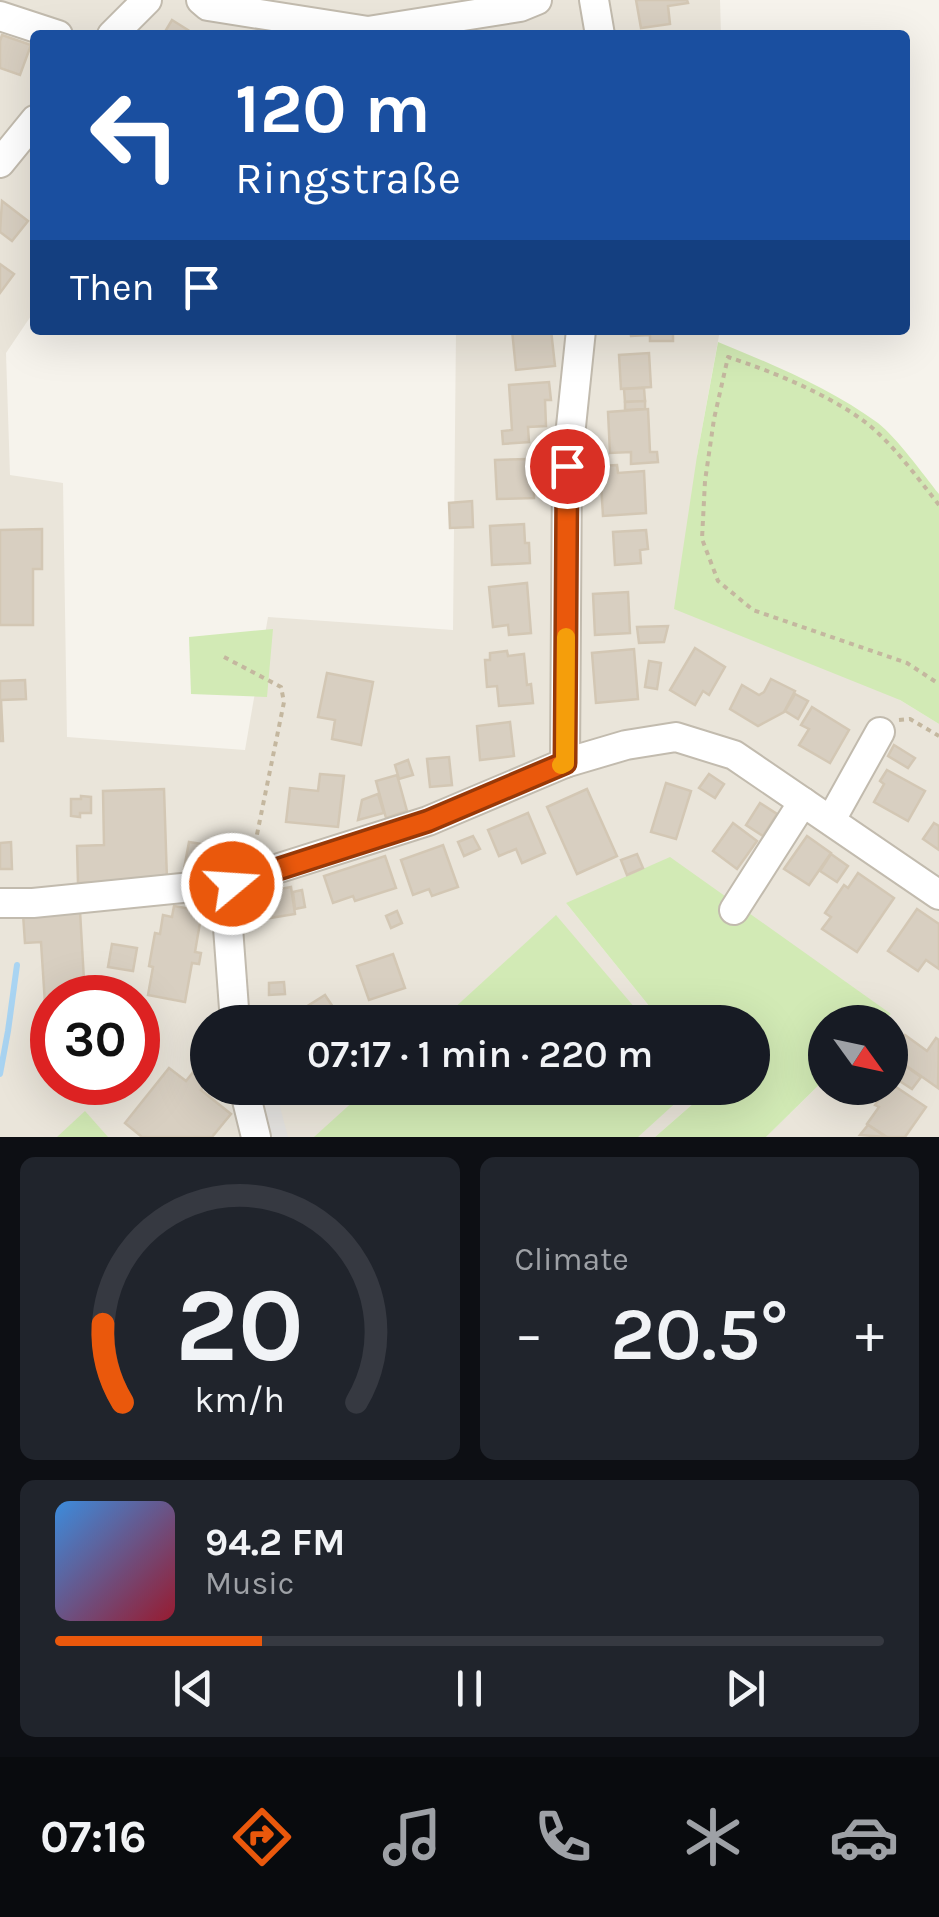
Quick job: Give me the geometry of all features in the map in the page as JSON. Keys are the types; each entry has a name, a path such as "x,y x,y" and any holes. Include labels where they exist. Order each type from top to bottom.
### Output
{"street":[{"path":"117,30 147,0"},
{"path":"200,0 208,6 368,30 537,0"},
{"path":"594,0 599,30"},
{"path":"0,16 43,30"},
{"path":"0,163 30,126"},
{"path":"565,763 567,466 580,335"},
{"path":"831,820 880,732"},
{"path":"0,903 33,903 240,881 428,821 565,763 626,745 676,736 734,755 939,895"},
{"path":"734,910 804,802"},
{"path":"234,1005 227,914 240,881"},
{"path":"248,1105 256,1137"}],"path":[{"path":"939,505 877,431 837,404 728,356 712,435 702,539 718,581 753,610 907,662 939,684"},
{"path":"224,658 282,688 284,702 240,881"},
{"path":"880,732 894,721 910,719 939,736"}],"shaded area":[{"path":"0,0 720,0 721,30 30,30 30,317 6,353 10,475 63,483 67,737 245,750 268,617 453,630 456,335 719,335 697,456 900,700 939,724 939,1137 766,1137 808,1096 808,1105 908,1105 908,1005 865,1005 566,903 648,1005 190,1005 190,1105 692,1105 655,1137 0,1137"},
{"path":"261,1105 280,1105 288,1137 269,1137"}],"green space":[{"path":"718,342 780,368 860,410 902,447 939,494 939,724 900,700 674,609"},
{"path":"273,629 267,697 191,694 189,637"},
{"path":"670,857 878,1005 808,1005 808,1096 766,1137 655,1137 692,1105 770,1105 770,1005 648,1005 566,903"},
{"path":"556,915 633,1005 458,1005"},
{"path":"349,1105 673,1105 638,1137 314,1137"},
{"path":"85,1111 108,1137 57,1137"}],"building":[{"path":"636,0 688,3 668,6 670,24 641,28"},
{"path":"172,20 188,30 166,30"},
{"path":"2,35 30,45 20,75 0,68"},
{"path":"2,201 28,221 12,241 0,232"},
{"path":"0,264 14,274 0,293"},
{"path":"512,335 552,335 555,366 516,370"},
{"path":"650,335 673,335 673,341 650,341"},
{"path":"649,353 651,387 621,389 619,355"},
{"path":"549,382 551,400 545,400 546,426 528,427 529,442 503,444 502,431 512,430 509,385"},
{"path":"644,388 645,401 625,402 624,389"},
{"path":"645,401 645,409 625,410 625,402"},
{"path":"648,409 650,452 657,452 658,462 631,464 631,452 610,453 608,412"},
{"path":"528,459 529,477 534,477 534,498 497,499 495,460"},
{"path":"617,465 618,473 644,471 646,513 603,516 600,466"},
{"path":"472,501 473,527 450,528 449,503"},
{"path":"524,524 530,563 492,565 490,526"},
{"path":"42,529 42,569 33,569 33,625 0,625 0,530"},
{"path":"646,530 648,549 640,550 641,563 615,565 613,532"},
{"path":"527,583 531,633 509,635 508,625 493,627 489,587"},
{"path":"628,592 630,633 595,635 593,594"},
{"path":"668,626 664,642 639,643 637,627"},
{"path":"695,648 725,667 709,695 703,691 695,705 670,690"},
{"path":"634,649 638,699 596,703 592,653"},
{"path":"507,651 508,656 524,654 533,703 499,706 497,686 487,687 485,660 490,660 490,653"},
{"path":"649,661 661,663 657,689 645,687"},
{"path":"327,673 373,682 361,745 332,739 335,720 318,717"},
{"path":"771,679 795,691 784,712 758,726 730,709 742,685 759,695"},
{"path":"25,680 26,699 1,700 0,741 0,681"},
{"path":"795,694 808,701 798,719 785,711"},
{"path":"812,707 849,730 830,763 799,745 809,729 801,725"},
{"path":"510,722 514,756 480,760 477,726"},
{"path":"894,745 915,758 908,768 888,756"},
{"path":"449,757 452,785 430,787 427,759"},
{"path":"408,760 413,775 399,779 395,765"},
{"path":"887,770 925,791 908,821 874,802"},
{"path":"320,774 344,776 338,827 286,822 290,788 318,791"},
{"path":"709,774 724,784 715,798 699,788"},
{"path":"397,775 407,811 386,818 376,781"},
{"path":"666,783 691,791 676,839 651,832"},
{"path":"164,789 167,880 78,883 77,846 104,845 103,791"},
{"path":"587,789 617,856 577,874 547,807"},
{"path":"378,794 384,813 358,820 362,800"},
{"path":"91,797 91,813 71,816 71,799"},
{"path":"760,803 777,814 763,836 746,825"},
{"path":"528,813 545,853 522,863 516,849 499,856 488,830"},
{"path":"733,823 757,841 737,869 713,851"},
{"path":"934,823 939,826 939,850 923,839"},
{"path":"473,836 480,849 464,856 458,842"},
{"path":"807,836 831,853 809,885 784,869"},
{"path":"11,842 12,869 0,869 0,843"},
{"path":"189,842 209,845 205,872 184,869"},
{"path":"443,845 458,887 432,896 429,889 413,895 401,860"},
{"path":"637,854 643,868 627,875 621,860"},
{"path":"831,854 848,866 837,882 820,871"},
{"path":"385,856 396,888 355,901 353,896 333,903 324,876"},
{"path":"858,873 894,898 857,952 822,929 831,917 825,913 844,885 848,888"},
{"path":"274,883 275,890 291,887 295,914 258,920 254,893 266,891 265,884"},
{"path":"302,890 305,907 295,909 293,892"},
{"path":"174,906 202,911 195,952 201,953 199,964 192,963 185,1002 160,997 160,975 152,975 153,967 149,966 163,915 172,917"},
{"path":"917,909 939,924 939,969 926,960 918,971 888,951"},
{"path":"80,911 84,975 43,975 41,942 25,943 23,914"},
{"path":"397,911 402,923 391,928 386,916"},
{"path":"112,944 137,948 133,971 108,967"},
{"path":"393,954 405,988 369,1000 357,966"},
{"path":"284,982 285,994 269,995 269,983"},
{"path":"325,995 332,1005 309,1005"},
{"path":"908,1037 927,1051 936,1038 939,1040 938,1088 908,1067"},
{"path":"169,1068 186,1081 190,1076 190,1105 220,1105 231,1114 212,1137 142,1137 125,1123 139,1105 160,1105 160,1079"},
{"path":"908,1068 921,1077 912,1089 908,1086"},
{"path":"908,1095 926,1107 905,1137 887,1137 867,1124 879,1107 875,1105 908,1105"},
{"path":"868,1125 886,1137 860,1135"}],"waterway":[{"path":"0,1074 17,965"}],"slow traffic":[{"path":"561,765 565,763 566,637"}],"route":[{"path":"232,884 428,821 565,763 567,466"}]}
